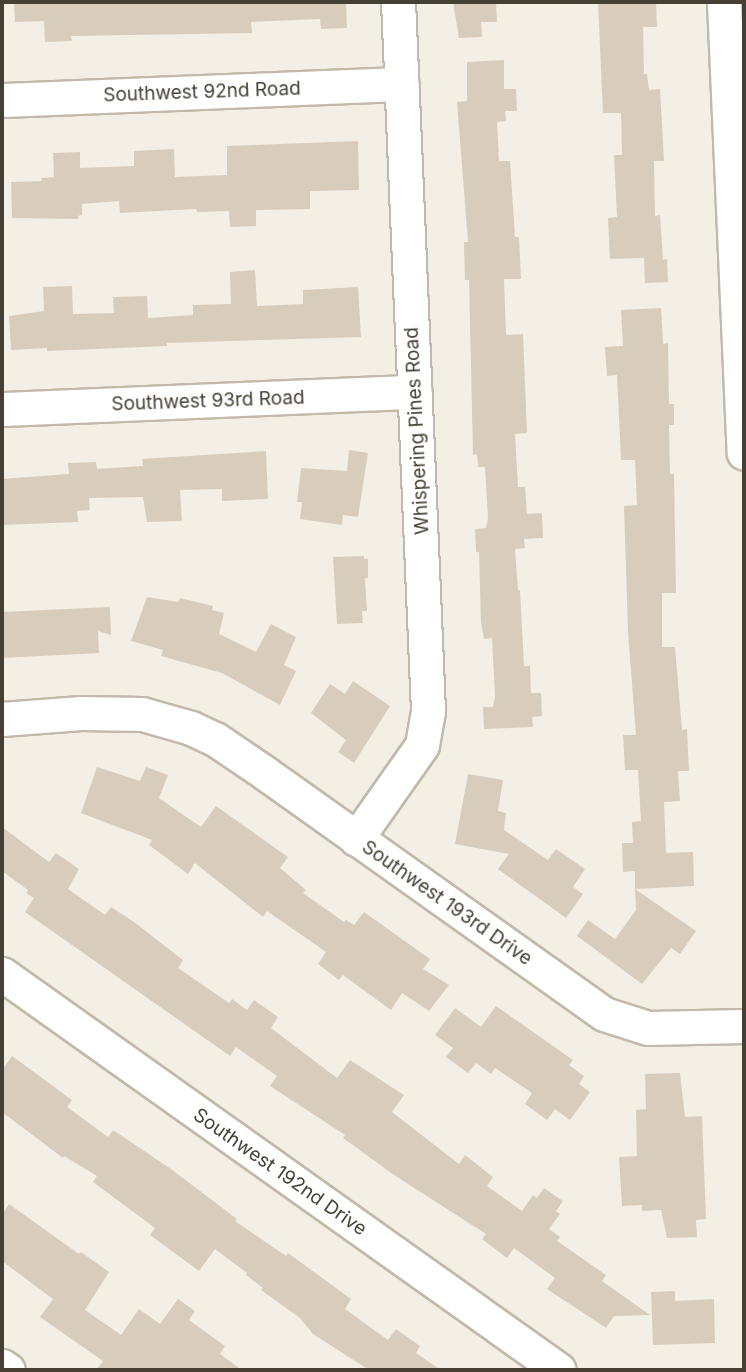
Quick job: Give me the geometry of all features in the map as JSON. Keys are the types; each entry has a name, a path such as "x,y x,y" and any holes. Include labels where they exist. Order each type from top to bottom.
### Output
{"street":[{"name":"Whispering Pines Road","path":"356,839 415,756 426,727 428,682 398,2"},
{"path":"724,2 744,453"},
{"name":"Southwest 92nd Road","path":"2,100 402,84"},
{"name":"Southwest 93rd Road","path":"2,409 415,392"},
{"name":"Southwest 193rd Drive","path":"2,719 114,713 168,720 215,739 611,1017 648,1028 744,1026"},
{"name":"Southwest 192nd Drive","path":"2,974 559,1370"},
{"path":"2,1366 8,1370"}],"building":[{"path":"14,2 346,2 347,28 321,29 320,19 251,22 252,33 71,36 72,41 45,42 44,21 15,22"},
{"path":"453,2 496,2 497,22 481,22 482,37 459,38"},
{"path":"598,2 656,2 657,27 643,27 644,74 647,74 649,90 660,89 664,161 654,161 655,216 660,215 663,260 667,259 668,282 645,283 644,258 610,259 608,218 617,217 614,155 622,155 621,113 603,113"},
{"path":"504,60 504,89 516,89 517,111 505,111 506,121 497,122 499,161 510,161 515,237 519,237 521,279 504,279 506,335 523,334 527,433 515,434 518,487 525,487 527,514 542,513 543,538 524,539 525,548 515,549 524,666 530,666 531,693 541,693 542,716 532,717 533,727 484,729 483,707 493,707 495,697 492,638 484,639 481,622 479,552 476,552 475,529 486,528 488,518 485,467 478,467 477,454 473,455 469,280 465,280 464,242 468,242 457,102 467,101 467,62"},
{"path":"358,141 359,190 310,191 310,209 256,210 256,226 230,227 229,211 197,212 196,209 120,213 119,201 82,204 82,215 78,216 78,219 12,218 11,182 42,181 41,178 54,177 53,153 80,152 80,168 134,166 134,151 174,149 175,177 227,175 227,146"},
{"path":"255,270 257,306 303,304 303,290 358,287 361,337 167,343 167,346 47,351 47,348 11,350 9,316 44,311 43,287 72,286 73,314 114,313 113,297 147,296 148,318 193,315 193,305 231,304 230,272"},
{"path":"661,308 663,344 668,343 669,404 674,404 674,425 669,425 670,474 674,474 676,593 662,593 662,647 675,647 682,730 687,729 689,771 678,771 680,801 664,802 666,853 693,852 694,886 635,889 635,871 623,872 622,843 633,843 632,822 641,821 638,770 625,770 623,735 636,735 628,632 624,506 637,505 635,460 621,460 617,375 607,376 605,347 623,346 621,310"},
{"path":"349,450 368,453 358,517 343,515 342,525 300,519 302,502 297,502 301,468 347,471"},
{"path":"266,451 268,499 222,501 222,489 180,490 182,521 147,522 143,497 89,498 90,510 77,511 78,522 2,525 2,479 69,474 68,463 96,462 97,469 143,466 142,459"},
{"path":"364,556 364,559 368,559 368,578 365,578 367,611 362,611 363,623 337,624 333,557"},
{"path":"147,597 178,602 180,598 213,606 212,610 224,613 219,634 256,652 271,624 296,637 284,665 296,671 280,705 222,673 161,656 163,650 131,641"},
{"path":"110,607 111,635 98,631 99,653 2,658 2,612"},
{"path":"353,681 390,706 354,763 338,752 346,740 311,713 330,684 345,694"},
{"path":"97,767 140,781 146,767 168,775 159,798 201,827 216,806 288,857 280,868 306,890 303,893 344,922 346,920 354,925 364,912 430,959 423,969 449,985 429,1011 402,993 391,1010 343,975 339,980 318,964 326,952 267,911 263,917 195,863 188,874 149,845 152,840 81,813"},
{"path":"468,774 503,780 498,811 506,813 504,830 548,860 556,849 585,869 573,887 583,894 566,918 498,869 509,854 455,844"},
{"path":"2,827 49,862 56,853 79,869 68,889 105,915 111,907 134,922 183,960 178,968 229,1003 232,999 247,1010 254,1000 278,1017 271,1028 337,1078 350,1060 404,1095 392,1112 459,1164 465,1155 493,1177 487,1186 522,1211 533,1195 537,1198 544,1188 563,1201 556,1211 560,1214 549,1229 560,1237 557,1241 606,1275 602,1281 650,1315 614,1316 606,1328 547,1289 555,1278 514,1248 507,1258 482,1239 486,1234 394,1175 343,1138 345,1135 270,1086 277,1076 236,1047 230,1056 25,912 34,898 26,893 28,890 2,871"},
{"path":"635,889 696,931 680,954 671,948 642,984 577,936 588,920 615,939 636,910"},
{"path":"496,1006 573,1060 569,1065 584,1076 579,1084 590,1092 570,1120 555,1109 547,1120 525,1104 532,1093 495,1068 491,1074 476,1063 468,1073 446,1057 453,1048 435,1035 455,1008 481,1027"},
{"path":"12,1056 72,1100 67,1107 108,1137 113,1130 171,1169 237,1219 235,1221 286,1256 288,1253 351,1299 345,1309 388,1340 396,1329 420,1346 416,1353 441,1370 369,1370 313,1334 300,1318 261,1290 263,1288 246,1275 247,1273 215,1249 199,1271 150,1235 155,1228 93,1182 97,1176 64,1156 63,1158 2,1112 2,1070"},
{"path":"680,1073 685,1117 702,1116 706,1219 696,1220 697,1237 667,1238 661,1210 642,1211 642,1205 622,1206 619,1157 637,1156 636,1110 646,1109 645,1074"},
{"path":"9,1204 109,1272 85,1310 121,1335 139,1309 160,1324 178,1299 195,1311 189,1320 225,1346 220,1354 242,1370 96,1370 103,1361 40,1317 53,1299 2,1261 2,1215"},
{"path":"675,1291 675,1301 714,1299 715,1343 653,1345 651,1292"}]}
